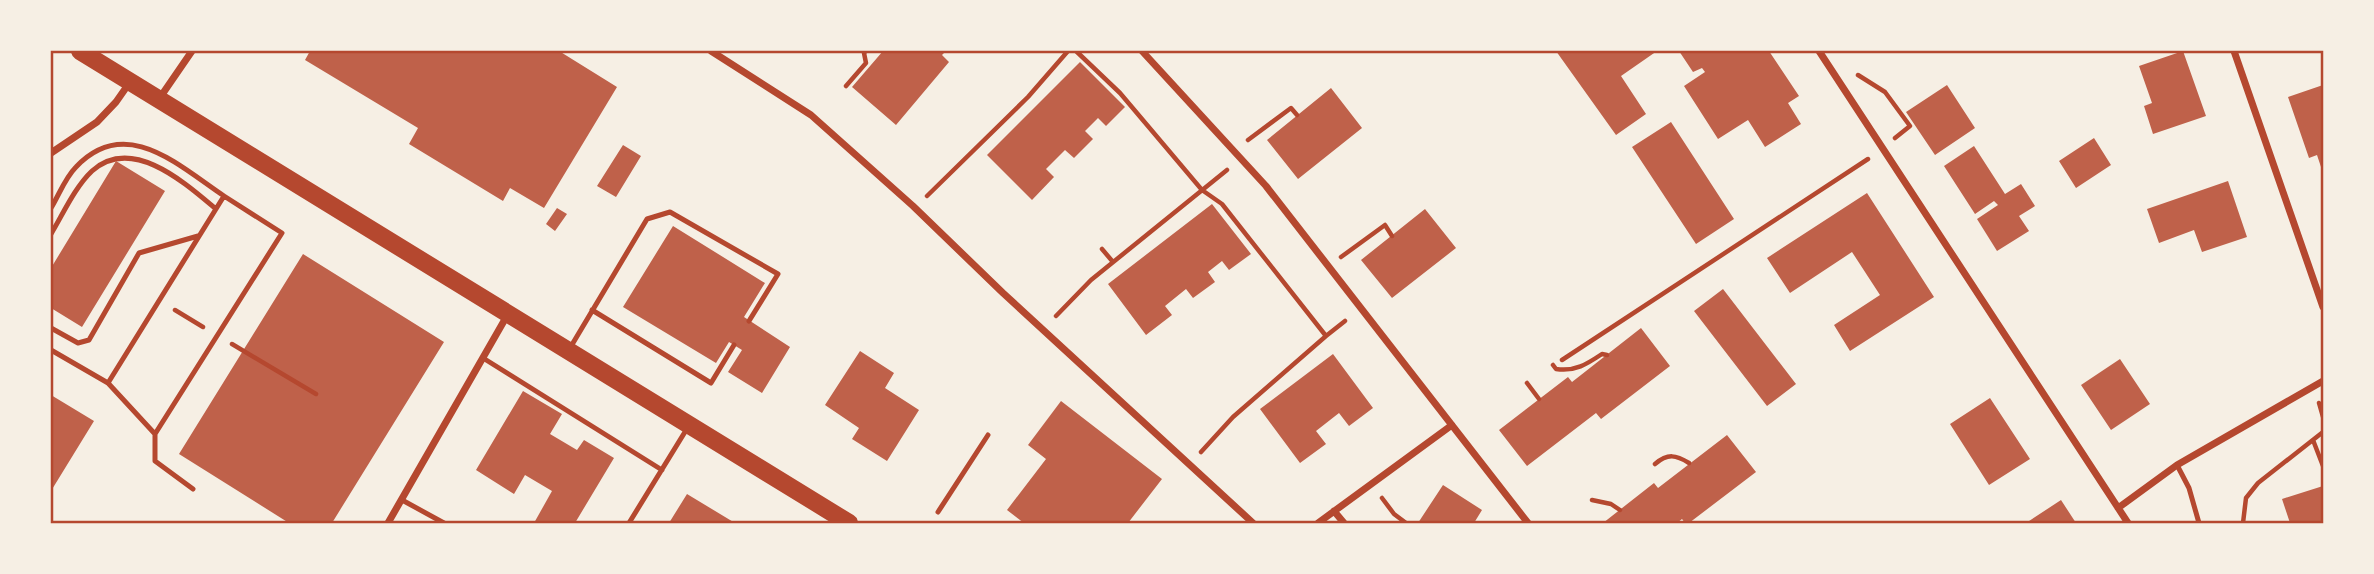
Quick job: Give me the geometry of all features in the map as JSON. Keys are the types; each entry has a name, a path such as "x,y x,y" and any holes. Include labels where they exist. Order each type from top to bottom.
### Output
{"main road":[{"path":"80,51 849,523"}],"street":[{"path":"159,100 192,51"},
{"path":"711,51 811,115 913,206 986,277 1253,523"},
{"path":"1142,51 1266,186 1528,523"},
{"path":"1819,51 2128,523"},
{"path":"2234,51 2323,307"},
{"path":"51,153 97,122 130,82"},
{"path":"388,523 509,314"},
{"path":"2118,508 2177,465 2323,381"},
{"path":"1318,523 1452,425"},
{"path":"1334,511 1344,523"}],"lane":[{"path":"51,208 71,173 83,161 104,148 129,143 156,151 282,233 155,434 155,461 192,489"},
{"path":"51,234 92,171 105,162 120,158 129,157 151,163 190,187 216,209"},
{"path":"108,383 224,196"},
{"path":"568,351 648,219 670,212 778,274 749,321"},
{"path":"51,328 78,343 89,340 139,253 198,236"},
{"path":"592,310 711,383 734,345"},
{"path":"51,350 108,383 155,434"},
{"path":"483,358 662,470"},
{"path":"629,523 689,425"},
{"path":"938,512 988,435"},
{"path":"2177,465 2189,488 2199,523"},
{"path":"402,500 444,523"}],"path":[{"path":"846,86 866,63 866,51"},
{"path":"930,194 1028,97 1068,51"},
{"path":"1076,51 1121,93 1202,190 1222,204 1326,336"},
{"path":"1852,70 1885,92 1910,126 1895,138"},
{"path":"1258,133 1291,108 1297,115"},
{"path":"1562,360 1868,159"},
{"path":"1056,316 1091,280 1227,170"},
{"path":"1352,249 1385,225 1392,236"},
{"path":"1102,249 1113,262"},
{"path":"159,300 316,394"},
{"path":"1201,452 1233,417 1345,321"},
{"path":"1553,365 1556,369 1573,370 1602,354 1607,355"},
{"path":"1527,383 1539,399"},
{"path":"2318,399 2323,417"},
{"path":"2244,523 2246,498 2258,483 2323,432"},
{"path":"2313,440 2323,466"},
{"path":"1655,464 1670,455 1689,464"},
{"path":"1371,484 1394,514 1406,523"},
{"path":"1592,500 1611,504 1620,510"}],"building":[{"path":"310,51 559,51 617,87 544,208 510,188 503,201 409,144 418,128 305,60"},
{"path":"883,51 946,51 942,55 949,62 896,125 852,87"},
{"path":"1556,51 1657,51 1621,76 1646,114 1616,135"},
{"path":"1679,51 1769,51 1799,96 1788,103 1801,124 1765,147 1748,120 1718,139 1684,86 1705,72 1702,68 1693,72"},
{"path":"2183,51 2206,116 2153,134 2144,106 2152,103 2139,66"},
{"path":"1080,62 1125,107 1106,126 1098,118 1085,131 1093,139 1074,158 1065,150 1046,169 1054,177 1032,200 987,155"},
{"path":"1947,85 1975,128 1935,155 1906,112"},
{"path":"2323,85 2323,173 2317,155 2309,158 2288,97"},
{"path":"1331,88 1362,128 1298,179 1267,140"},
{"path":"1671,122 1734,219 1696,244 1632,147"},
{"path":"2094,138 2111,165 2076,188 2059,161"},
{"path":"623,145 641,156 616,197 597,186"},
{"path":"1974,146 2005,194 2021,184 2035,206 2019,216 2029,231 1997,251 1977,219 1998,205 1994,201 1975,214 1944,166"},
{"path":"116,161 165,191 82,327 51,308 51,268"},
{"path":"2228,181 2247,237 2202,252 2194,230 2159,243 2147,209"},
{"path":"1867,193 1934,297 1850,351 1834,325 1880,295 1852,252 1790,293 1767,258"},
{"path":"1212,204 1251,254 1229,270 1222,261 1208,272 1215,282 1193,298 1186,289 1165,306 1172,315 1146,335 1108,284"},
{"path":"557,208 567,214 555,231 546,224"},
{"path":"1425,209 1456,248 1392,298 1361,260"},
{"path":"673,226 765,283 744,317 790,347 762,393 728,372 742,350 734,345 729,342 716,363 623,307"},
{"path":"303,254 444,342 332,523 289,523 179,454"},
{"path":"1723,289 1796,384 1767,406 1694,311"},
{"path":"1641,328 1670,366 1601,419 1596,413 1527,466 1499,430 1568,377 1572,382"},
{"path":"860,351 894,373 885,388 919,410 887,461 852,439 859,428 825,405"},
{"path":"1333,354 1373,408 1349,426 1339,413 1316,431 1326,444 1300,463 1260,409"},
{"path":"2120,359 2150,404 2111,430 2081,385"},
{"path":"523,391 562,414 550,434 577,450 584,440 614,458 575,523 534,523 552,491 525,475 514,494 476,470"},
{"path":"51,395 94,421 51,491"},
{"path":"1990,398 2030,459 1989,485 1950,424"},
{"path":"1061,401 1162,479 1128,523 1024,523 1007,510 1046,459 1028,445"},
{"path":"1727,435 1756,472 1689,523 1682,519 1677,523 1603,523 1654,483 1658,488"},
{"path":"1443,485 1482,510 1474,523 1418,523"},
{"path":"2323,486 2323,523 2290,523 2282,499"},
{"path":"687,494 735,523 669,523"},
{"path":"2061,500 2076,523 2026,523"}]}
